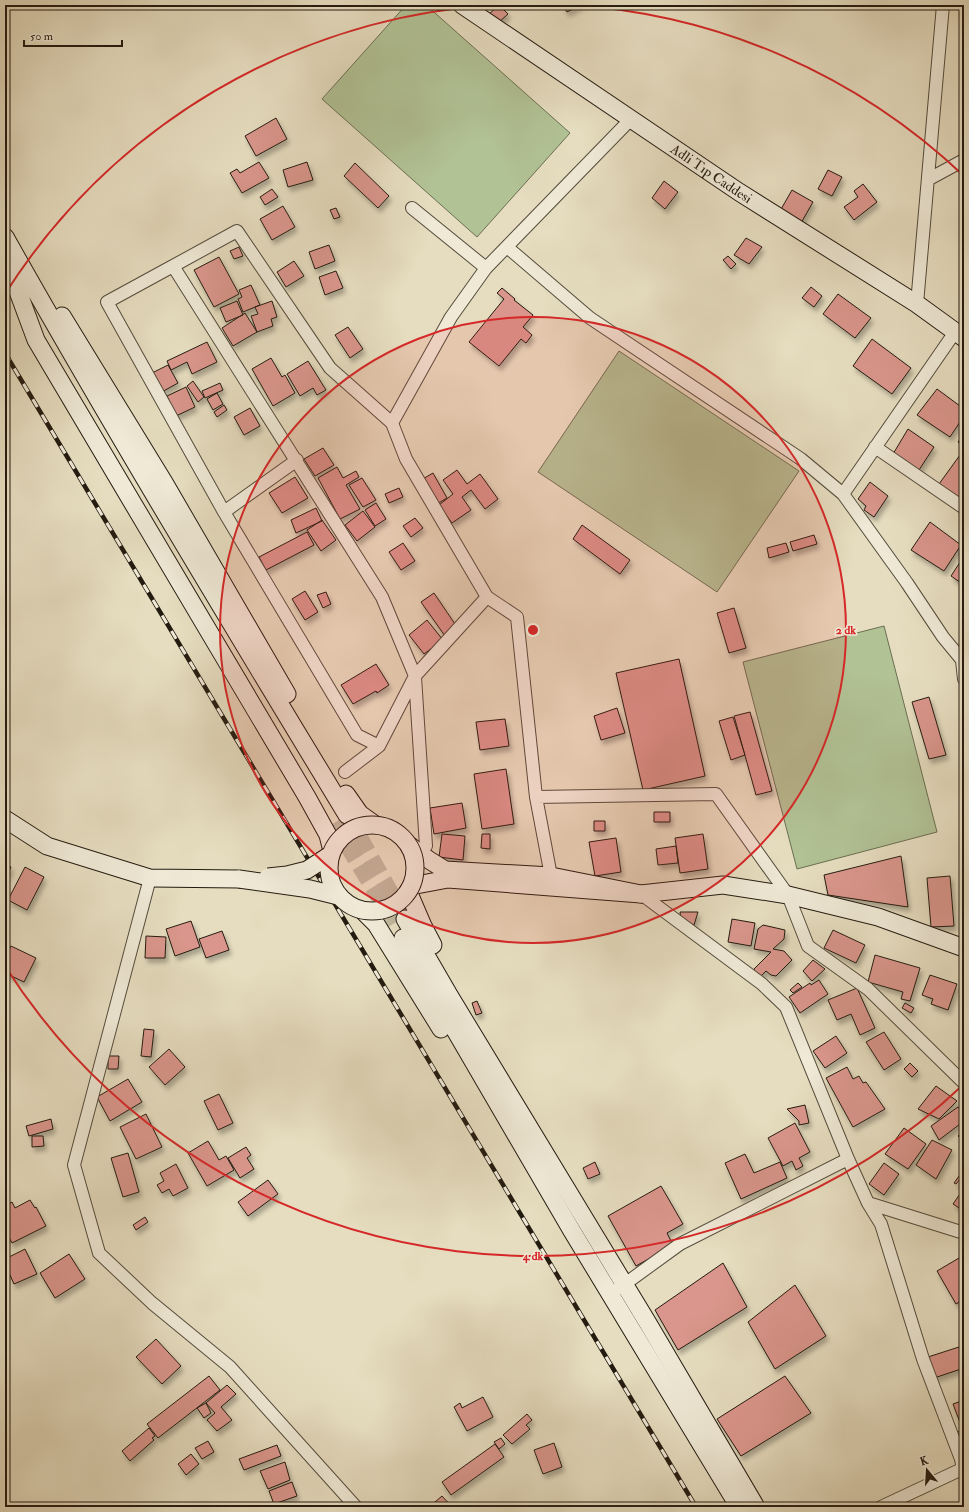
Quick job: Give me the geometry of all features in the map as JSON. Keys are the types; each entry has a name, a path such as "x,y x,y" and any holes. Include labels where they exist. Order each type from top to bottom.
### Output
{"main road":[{"name":"Adli Tıp Caddesi","path":"462,5 739,192 918,304 959,335"},
{"path":"5,237 22,281 36,340 307,797 328,835 331,853"},
{"path":"5,267 66,320 165,484 343,789 360,814 374,824"},
{"path":"22,281 121,456 341,819"},
{"path":"5,819 47,846 150,878 240,880 310,889 338,896"},
{"path":"610,1294 530,1177 408,974 376,924 363,911 349,905 338,896 331,884 328,869 331,853 337,842 347,832 360,826 374,824 388,827 400,835 410,846 445,870 641,894 723,885 788,895 878,917 964,948"},
{"path":"363,911 378,911 392,907 403,898 410,889 415,873 415,859 410,846"},
{"path":"240,880 287,875 307,870 331,853"},
{"path":"410,889 448,879 521,879 551,876 641,894"},
{"path":"410,889 423,926 455,987 532,1112 600,1233 625,1285"},
{"path":"739,1507 610,1294 452,1025 400,922 449,995 625,1285 756,1507"}],"street":[{"path":"918,304 943,5"},
{"path":"392,424 451,317 486,268 631,119"},
{"path":"929,179 964,160"},
{"path":"412,208 486,268"},
{"path":"379,746 357,736 224,512 107,302 237,231 330,368 392,424 406,459 487,597 517,617 536,797 551,876"},
{"path":"507,247 590,318 801,459 843,494 907,583 943,637 963,659 964,679"},
{"path":"173,266 297,460 382,597 415,676 426,846"},
{"path":"843,494 875,447 959,335"},
{"path":"875,447 964,508"},
{"path":"224,512 297,460"},
{"path":"344,772 379,746 415,676 487,597"},
{"path":"536,797 716,794 788,895 808,946 868,990 964,1083"},
{"path":"150,878 74,1165 99,1253 152,1303 230,1367 356,1507"},
{"path":"641,894 762,984 786,1007 848,1159 868,1203 881,1224 923,1359 961,1458 964,1470 881,1507"},
{"path":"610,1294 625,1285 680,1244 848,1159"},
{"path":"868,1203 964,1233"},
{"path":"881,1224 885,1208"}],"green space":[{"path":"406,5 426,5 570,133 477,237 322,99"},
{"path":"619,351 799,471 717,592 538,472"},
{"path":"884,626 937,832 797,869 743,662"}],"building":[{"path":"499,5 508,14 498,23 489,14"},
{"path":"563,5 581,5 567,12"},
{"path":"276,118 287,139 256,156 245,136"},
{"path":"259,162 269,178 242,193 230,173 237,169 240,173"},
{"path":"307,162 313,180 288,187 283,170"},
{"path":"355,163 389,196 378,208 344,176"},
{"path":"828,170 842,177 832,196 818,189"},
{"path":"664,181 678,192 665,209 652,198"},
{"path":"863,184 877,202 854,220 844,207 858,197 854,191"},
{"path":"272,189 278,197 265,205 260,197"},
{"path":"792,190 813,202 801,223 780,211"},
{"path":"283,206 295,227 272,240 260,219"},
{"path":"336,208 340,217 334,219 330,210"},
{"path":"746,238 762,247 749,264 734,255"},
{"path":"329,245 335,261 315,269 309,252"},
{"path":"239,247 243,256 234,259 230,251"},
{"path":"728,256 736,264 731,269 723,260"},
{"path":"219,257 239,294 214,307 194,270"},
{"path":"294,261 304,276 286,287 277,272"},
{"path":"336,271 343,288 325,295 319,277"},
{"path":"251,285 260,305 243,312 238,299 242,297 239,290"},
{"path":"811,287 822,296 814,307 802,298"},
{"path":"502,288 533,315 523,327 532,335 526,343 521,339 499,366 469,342 504,299 497,293"},
{"path":"838,294 871,318 855,338 823,314"},
{"path":"237,301 243,315 226,322 220,308"},
{"path":"272,301 277,317 271,319 273,326 257,332 251,316 258,314 255,307"},
{"path":"245,313 257,332 233,346 222,328"},
{"path":"348,327 363,349 350,358 335,335"},
{"path":"872,339 911,368 892,394 853,366"},
{"path":"207,342 217,362 192,374 187,362 171,370 167,361"},
{"path":"271,358 282,377 285,375 295,393 273,406 252,369"},
{"path":"308,361 326,390 317,395 313,388 300,396 287,374"},
{"path":"168,365 178,383 160,393 150,374"},
{"path":"193,381 204,397 198,402 187,386"},
{"path":"220,383 223,390 205,398 202,391"},
{"path":"186,387 195,407 176,416 167,396"},
{"path":"937,389 964,409 964,416 950,437 917,415"},
{"path":"217,393 223,404 213,410 207,399"},
{"path":"224,405 227,410 217,417 214,412"},
{"path":"250,408 260,426 244,435 234,417"},
{"path":"908,429 934,447 917,473 893,454"},
{"path":"964,434 964,448 958,442"},
{"path":"323,448 334,465 315,476 304,459"},
{"path":"960,455 964,458 964,501 939,484"},
{"path":"337,467 343,478 356,471 359,477 346,485 360,509 340,519 318,478"},
{"path":"457,470 467,484 480,474 498,499 485,509 471,490 462,497 471,510 452,523 439,505 453,494 443,480"},
{"path":"433,473 447,498 435,505 421,480"},
{"path":"295,477 308,498 282,513 269,493"},
{"path":"362,478 376,500 363,507 349,485"},
{"path":"870,482 888,496 874,517 864,510 866,506 858,499"},
{"path":"399,488 403,497 389,503 385,494"},
{"path":"376,503 386,519 375,526 365,510"},
{"path":"316,508 322,521 296,533 291,520"},
{"path":"363,511 375,527 357,541 345,525"},
{"path":"415,518 423,528 411,537 403,526"},
{"path":"322,520 336,540 321,551 307,530"},
{"path":"930,522 961,545 944,571 911,550"},
{"path":"582,525 630,560 620,574 573,539"},
{"path":"307,532 314,545 266,570 259,557"},
{"path":"814,535 817,544 793,551 790,542"},
{"path":"403,543 415,561 401,570 389,552"},
{"path":"786,543 789,552 769,558 767,548"},
{"path":"964,556 964,585 951,576"},
{"path":"305,591 318,612 305,620 292,599"},
{"path":"326,592 331,604 323,608 317,595"},
{"path":"434,593 457,627 445,636 421,602"},
{"path":"734,608 746,648 729,653 717,613"},
{"path":"427,620 443,640 424,654 409,635"},
{"path":"679,659 705,776 643,790 616,673"},
{"path":"376,664 389,685 377,693 376,691 353,704 341,685"},
{"path":"929,697 946,755 929,759 912,702"},
{"path":"617,708 625,733 601,740 594,716"},
{"path":"750,712 772,791 756,795 734,716"},
{"path":"733,717 745,755 731,760 719,721"},
{"path":"505,719 509,746 480,750 476,722"},
{"path":"506,769 514,824 482,829 474,774"},
{"path":"462,803 466,828 434,834 430,808"},
{"path":"654,812 670,812 670,822 654,822"},
{"path":"594,821 605,821 605,831 594,831"},
{"path":"442,834 465,836 463,860 439,857"},
{"path":"482,834 490,834 490,849 481,848"},
{"path":"703,834 708,869 680,873 675,838"},
{"path":"616,838 621,872 595,876 589,842"},
{"path":"676,846 678,863 658,865 656,849"},
{"path":"901,856 908,907 828,895 824,875"},
{"path":"5,864 11,867 5,880"},
{"path":"25,867 44,877 27,910 8,900"},
{"path":"950,876 954,926 931,927 927,878"},
{"path":"680,912 698,912 694,925 681,919"},
{"path":"732,919 755,923 751,946 728,942"},
{"path":"191,921 200,947 175,956 166,929"},
{"path":"763,925 785,930 784,939 773,949 784,951 792,960 776,976 771,975 766,971 760,977 754,971 754,969 771,952 754,949 758,929"},
{"path":"833,930 865,945 856,963 824,948"},
{"path":"222,931 229,950 206,958 199,939"},
{"path":"146,936 166,937 165,958 145,958"},
{"path":"11,946 36,958 24,982 5,973 5,957"},
{"path":"875,955 920,968 910,1001 901,999 903,992 868,982"},
{"path":"813,960 825,969 812,981 803,971"},
{"path":"930,975 957,984 948,1010 931,1004 933,999 922,995"},
{"path":"819,980 828,994 800,1013 789,997 810,983 811,985"},
{"path":"798,983 802,987 793,993 790,990"},
{"path":"857,988 875,1028 860,1035 851,1014 837,1020 828,1000"},
{"path":"477,1001 482,1013 476,1015 472,1003"},
{"path":"905,1003 914,1008 911,1013 902,1008"},
{"path":"144,1029 154,1030 151,1057 141,1056"},
{"path":"884,1032 901,1059 884,1070 866,1042"},
{"path":"836,1036 847,1053 825,1068 813,1051"},
{"path":"169,1049 185,1067 165,1085 149,1067"},
{"path":"108,1056 119,1056 118,1069 108,1069"},
{"path":"910,1063 918,1071 912,1077 904,1069"},
{"path":"847,1067 853,1079 859,1076 863,1083 866,1082 885,1109 853,1127 826,1078"},
{"path":"128,1079 142,1102 110,1121 97,1097"},
{"path":"936,1086 957,1101 939,1119 918,1109"},
{"path":"219,1094 233,1123 218,1130 204,1101"},
{"path":"805,1105 809,1123 799,1125 799,1121 787,1109"},
{"path":"958,1107 964,1114 964,1121 939,1140 931,1126"},
{"path":"146,1114 162,1147 136,1159 120,1127"},
{"path":"51,1119 53,1129 29,1136 26,1126"},
{"path":"795,1123 810,1152 799,1158 803,1166 796,1170 792,1161 783,1166 768,1138"},
{"path":"904,1128 926,1144 908,1169 885,1154"},
{"path":"964,1130 964,1142 958,1136"},
{"path":"32,1136 43,1136 44,1146 32,1147"},
{"path":"932,1140 952,1150 936,1179 916,1165"},
{"path":"208,1141 219,1160 226,1156 234,1170 207,1186 188,1153"},
{"path":"246,1147 251,1155 247,1158 254,1169 240,1178 228,1158"},
{"path":"128,1153 139,1192 123,1197 111,1158"},
{"path":"745,1154 754,1173 780,1162 787,1178 741,1199 725,1163"},
{"path":"595,1162 600,1174 588,1179 583,1168"},
{"path":"884,1163 899,1174 884,1195 869,1184"},
{"path":"176,1164 188,1188 173,1196 169,1189 162,1193 157,1185 164,1181 160,1173"},
{"path":"964,1169 964,1174 956,1184 954,1183"},
{"path":"268,1180 278,1194 248,1216 238,1202"},
{"path":"661,1186 683,1224 667,1233 673,1245 636,1266 608,1216"},
{"path":"964,1188 964,1211 953,1204"},
{"path":"30,1200 35,1208 36,1207 46,1226 12,1243 5,1230 5,1206 12,1202 15,1208"},
{"path":"145,1217 148,1222 136,1230 133,1225"},
{"path":"25,1249 37,1274 14,1284 5,1264 5,1259"},
{"path":"69,1254 85,1279 55,1298 40,1273"},
{"path":"959,1258 964,1266 964,1299 956,1304 937,1271"},
{"path":"723,1263 747,1307 678,1350 655,1310"},
{"path":"795,1285 826,1336 775,1369 748,1322"},
{"path":"156,1339 181,1366 162,1384 136,1357"},
{"path":"959,1347 964,1368 934,1378 928,1357"},
{"path":"209,1376 220,1390 158,1438 147,1424"},
{"path":"785,1376 811,1413 741,1456 717,1419"},
{"path":"227,1385 236,1394 221,1407 232,1420 217,1431 207,1420 215,1413 206,1403"},
{"path":"483,1397 493,1417 467,1431 454,1407 460,1403 462,1408"},
{"path":"964,1400 964,1424 961,1425 953,1404"},
{"path":"206,1403 211,1413 204,1418 197,1408"},
{"path":"527,1414 532,1420 526,1425 530,1429 512,1444 503,1435"},
{"path":"149,1428 155,1436 152,1438 154,1440 130,1461 122,1451"},
{"path":"964,1429 964,1449 956,1433"},
{"path":"501,1438 505,1444 499,1449 494,1442"},
{"path":"208,1441 214,1452 202,1459 195,1448"},
{"path":"554,1443 562,1467 543,1474 534,1450"},
{"path":"495,1444 504,1457 451,1495 442,1482"},
{"path":"277,1445 281,1456 244,1470 239,1459"},
{"path":"191,1454 199,1464 186,1475 178,1464"},
{"path":"285,1462 290,1480 268,1489 260,1471"},
{"path":"292,1482 297,1496 274,1504 269,1491"},
{"path":"442,1496 452,1507 429,1507"}],"tunnel":[{"path":"347,815 405,919"},
{"path":"334,823 396,925"}],"railway":[{"path":"5,353 696,1507"}]}
